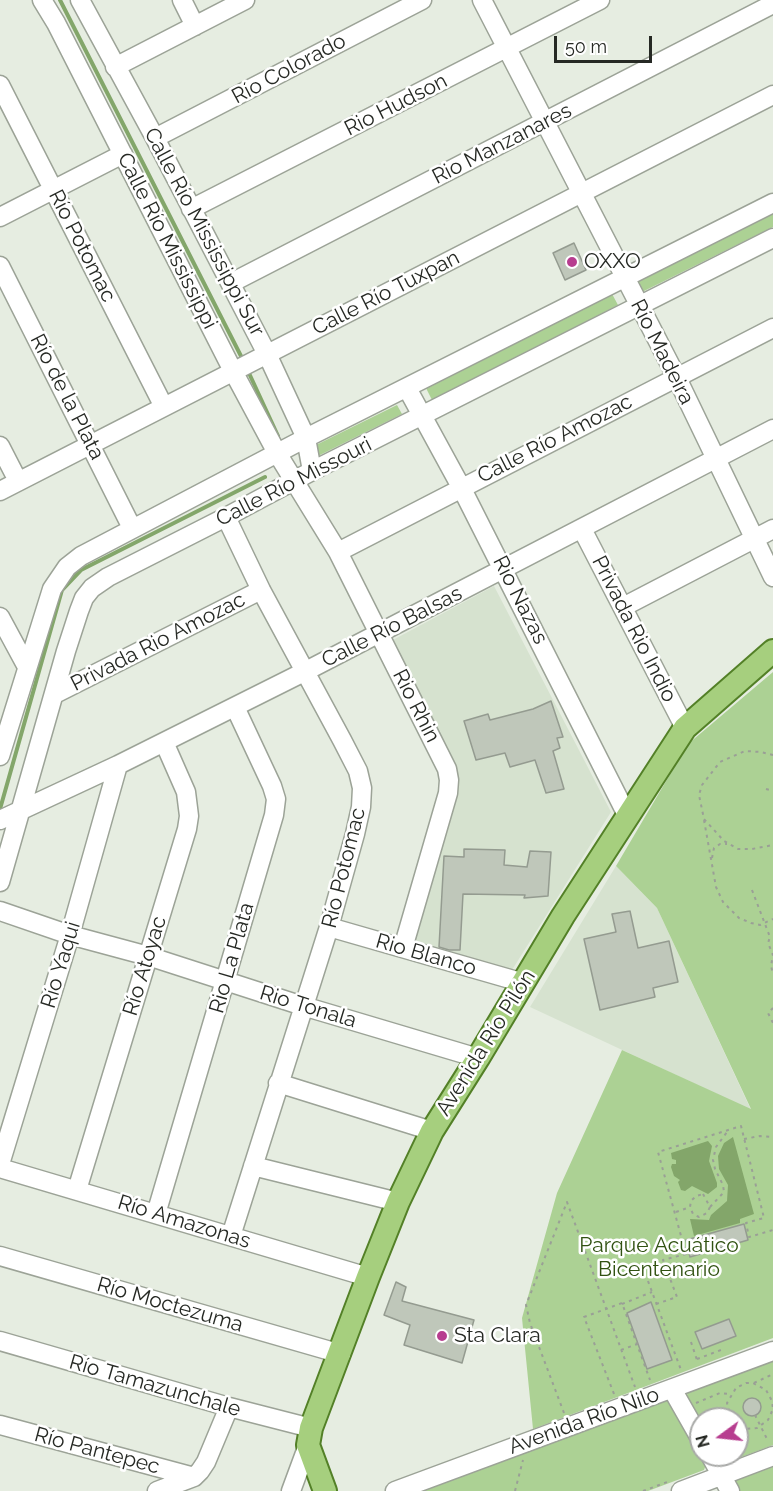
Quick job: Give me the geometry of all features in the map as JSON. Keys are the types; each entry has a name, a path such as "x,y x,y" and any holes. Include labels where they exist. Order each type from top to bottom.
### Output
{"main road":[{"name":"Avenida Río Pilón","path":"310,1437 368,1277 398,1202 432,1131 563,916 685,728 773,651"},
{"path":"310,1437 325,1491"}],"street":[{"name":"Calle Río Mississippi","path":"42,0 57,23 294,481"},
{"name":"Calle Río Mississippi Sur","path":"80,0 231,283 264,356 306,438 312,471"},
{"path":"182,0 195,26"},
{"path":"115,67 245,0"},
{"name":"Río Colorado","path":"155,138 389,7 422,0"},
{"name":"Río Madeira","path":"482,0 676,378 773,577"},
{"name":"Rio Hudson","path":"191,209 600,0"},
{"name":"Rio Manzanares","path":"231,283 773,4"},
{"name":"Río Potomac","path":"0,85 164,407"},
{"name":"Calle Río Tuxpan","path":"0,491 773,95"},
{"path":"0,217 123,154"},
{"name":"Calle Río Missouri","path":"0,756 49,598 57,579 81,556 306,438 773,203"},
{"name":"Calle Río Missouri","path":"0,882 9,816 55,694 79,611 84,598 92,588 108,577 226,518 312,471 773,238"},
{"name":"Río de la Plata","path":"0,266 132,528"},
{"name":"Calle Río Amozac","path":"338,552 773,328"},
{"name":"Rio Nazas","path":"407,388 504,570 627,815"},
{"name":"Calle Río Balsas","path":"9,816 235,707 582,530 773,429"},
{"path":"0,446 18,482"},
{"name":"Rio Rhin","path":"294,481 338,552 443,758 449,780 448,793 403,948"},
{"name":"Río Potomac","path":"226,518 261,590 358,771 362,788 361,807 355,834 329,927 231,1236"},
{"path":"623,607 773,529"},
{"name":"Privada Rio Indio","path":"582,530 685,728"},
{"name":"Privada Rio Amozac","path":"55,694 261,590"},
{"path":"0,617 27,667"},
{"name":"Rio La Plata","path":"156,1214 274,815 276,800 262,763 235,707"},
{"name":"Río Atoyac","path":"77,1190 189,816 186,792 164,742"},
{"name":"Río Yaqui","path":"0,1166 70,935 118,765"},
{"name":"Rio Tonala","path":"0,911 70,935 148,956 303,1006 478,1058"},
{"name":"Rio Blanco","path":"329,927 524,983"},
{"path":"278,1083 432,1131"},
{"name":"Río Amazonas","path":"0,1166 368,1277"},
{"path":"253,1166 398,1202"},
{"name":"Río Moctezuma","path":"0,1256 341,1354"},
{"name":"Río Tamazunchale","path":"0,1341 229,1407 310,1437"},
{"name":"Avenida Río Nilo","path":"396,1491 773,1351"},
{"path":"672,1389 689,1419"},
{"path":"157,1491 194,1478 206,1462 229,1407"},
{"name":"Río Pantepec","path":"0,1425 194,1478"},
{"path":"291,1491 310,1437"},
{"path":"681,1491 726,1483 771,1450"},
{"path":"717,1467 726,1483"}],"path":[{"path":"773,755 745,751 720,762 702,784 699,795 716,888 723,902 739,918 760,925 773,919"},
{"path":"766,789 773,791"},
{"path":"704,819 714,832 738,849 773,845"},
{"path":"712,861 714,848 728,843"},
{"path":"752,890 770,937 768,943 773,955 771,966 773,974"},
{"path":"773,1008 768,1013 773,1023"},
{"path":"657,1304 677,1297 663,1260 686,1254 658,1152 741,1126 764,1218 746,1223 749,1237 773,1230"},
{"path":"710,1208 704,1194 696,1196 691,1201 690,1207 693,1214 699,1217 707,1213 724,1192 713,1160 716,1147 728,1131"},
{"path":"744,1139 759,1136 773,1137"},
{"path":"570,1426 530,1323 526,1305 567,1202 636,1390"},
{"path":"674,1212 690,1207"},
{"path":"648,1281 682,1372"},
{"path":"619,1408 584,1317 652,1292"},
{"path":"622,1304 651,1384"},
{"path":"691,1342 699,1366"},
{"path":"621,1350 637,1344"},
{"path":"697,1359 721,1350"},
{"path":"727,1407 730,1394 740,1385 753,1383 773,1374"},
{"path":"749,1428 761,1426 768,1420 773,1408 770,1395 761,1386 753,1383"},
{"path":"695,1404 720,1393 730,1394"},
{"path":"755,1414 771,1450"},
{"path":"768,1420 773,1419"},
{"path":"515,1491 524,1459"}],"shaded area":[{"path":"494,586 611,812 512,970 410,944 458,783 391,641"},
{"path":"616,866 657,908 751,1110 530,1007"},
{"path":"733,1137 754,1214 740,1219 740,1223 694,1236 690,1219 709,1220 711,1215 727,1201 728,1185 719,1169 718,1156 724,1143"},
{"path":"708,1141 712,1146 709,1161 717,1187 708,1194 692,1186 685,1191 681,1190 678,1182 680,1180 674,1176 671,1167 672,1164 676,1164 676,1160 672,1159 671,1153"}],"green space":[{"path":"773,213 773,227 640,293 633,283"},
{"path":"611,292 618,305 433,402 425,386"},
{"path":"397,405 402,414 314,458 316,445"},
{"name":"Parque Acuático Bicentenario","path":"773,672 773,1338 533,1429 522,1318 557,1193 622,1050 751,1109 657,908 616,866 688,744"},
{"path":"773,1353 773,1445 749,1454 749,1407 693,1407 687,1396 688,1389"},
{"path":"663,1395 672,1399 689,1430 689,1467 705,1467 704,1470 648,1491 406,1491"},
{"path":"773,1465 773,1491 733,1491 728,1483"}],"building":[{"path":"574,243 586,270 565,280 553,253"},
{"path":"551,701 563,737 557,738 560,748 553,751 564,789 546,793 535,760 510,767 505,753 476,760 464,721 488,714 490,720 533,709"},
{"path":"464,849 505,850 504,865 527,867 530,851 551,852 548,896 524,898 525,895 463,894 460,950 449,950 439,947 444,856 464,857"},
{"path":"630,911 638,948 669,941 678,982 653,988 655,997 600,1010 584,939 616,932 612,914"},
{"path":"744,1224 748,1240 690,1257 686,1240"},
{"path":"396,1282 406,1287 402,1301 474,1320 462,1363 404,1345 410,1325 384,1315"},
{"path":"651,1302 672,1360 647,1369 627,1313"},
{"path":"729,1319 736,1336 702,1349 695,1332"},
{"path":"752,1398 760,1404 758,1413 752,1416 749,1415 749,1407 743,1407 746,1401"}],"waterway":[{"path":"60,0 244,362"},
{"path":"248,371 278,436"},
{"path":"0,809 62,590 81,570 265,477"}],"place":[{"name":"OXXO","path":"572,262"},
{"name":"Sta Clara","path":"442,1336"}]}
